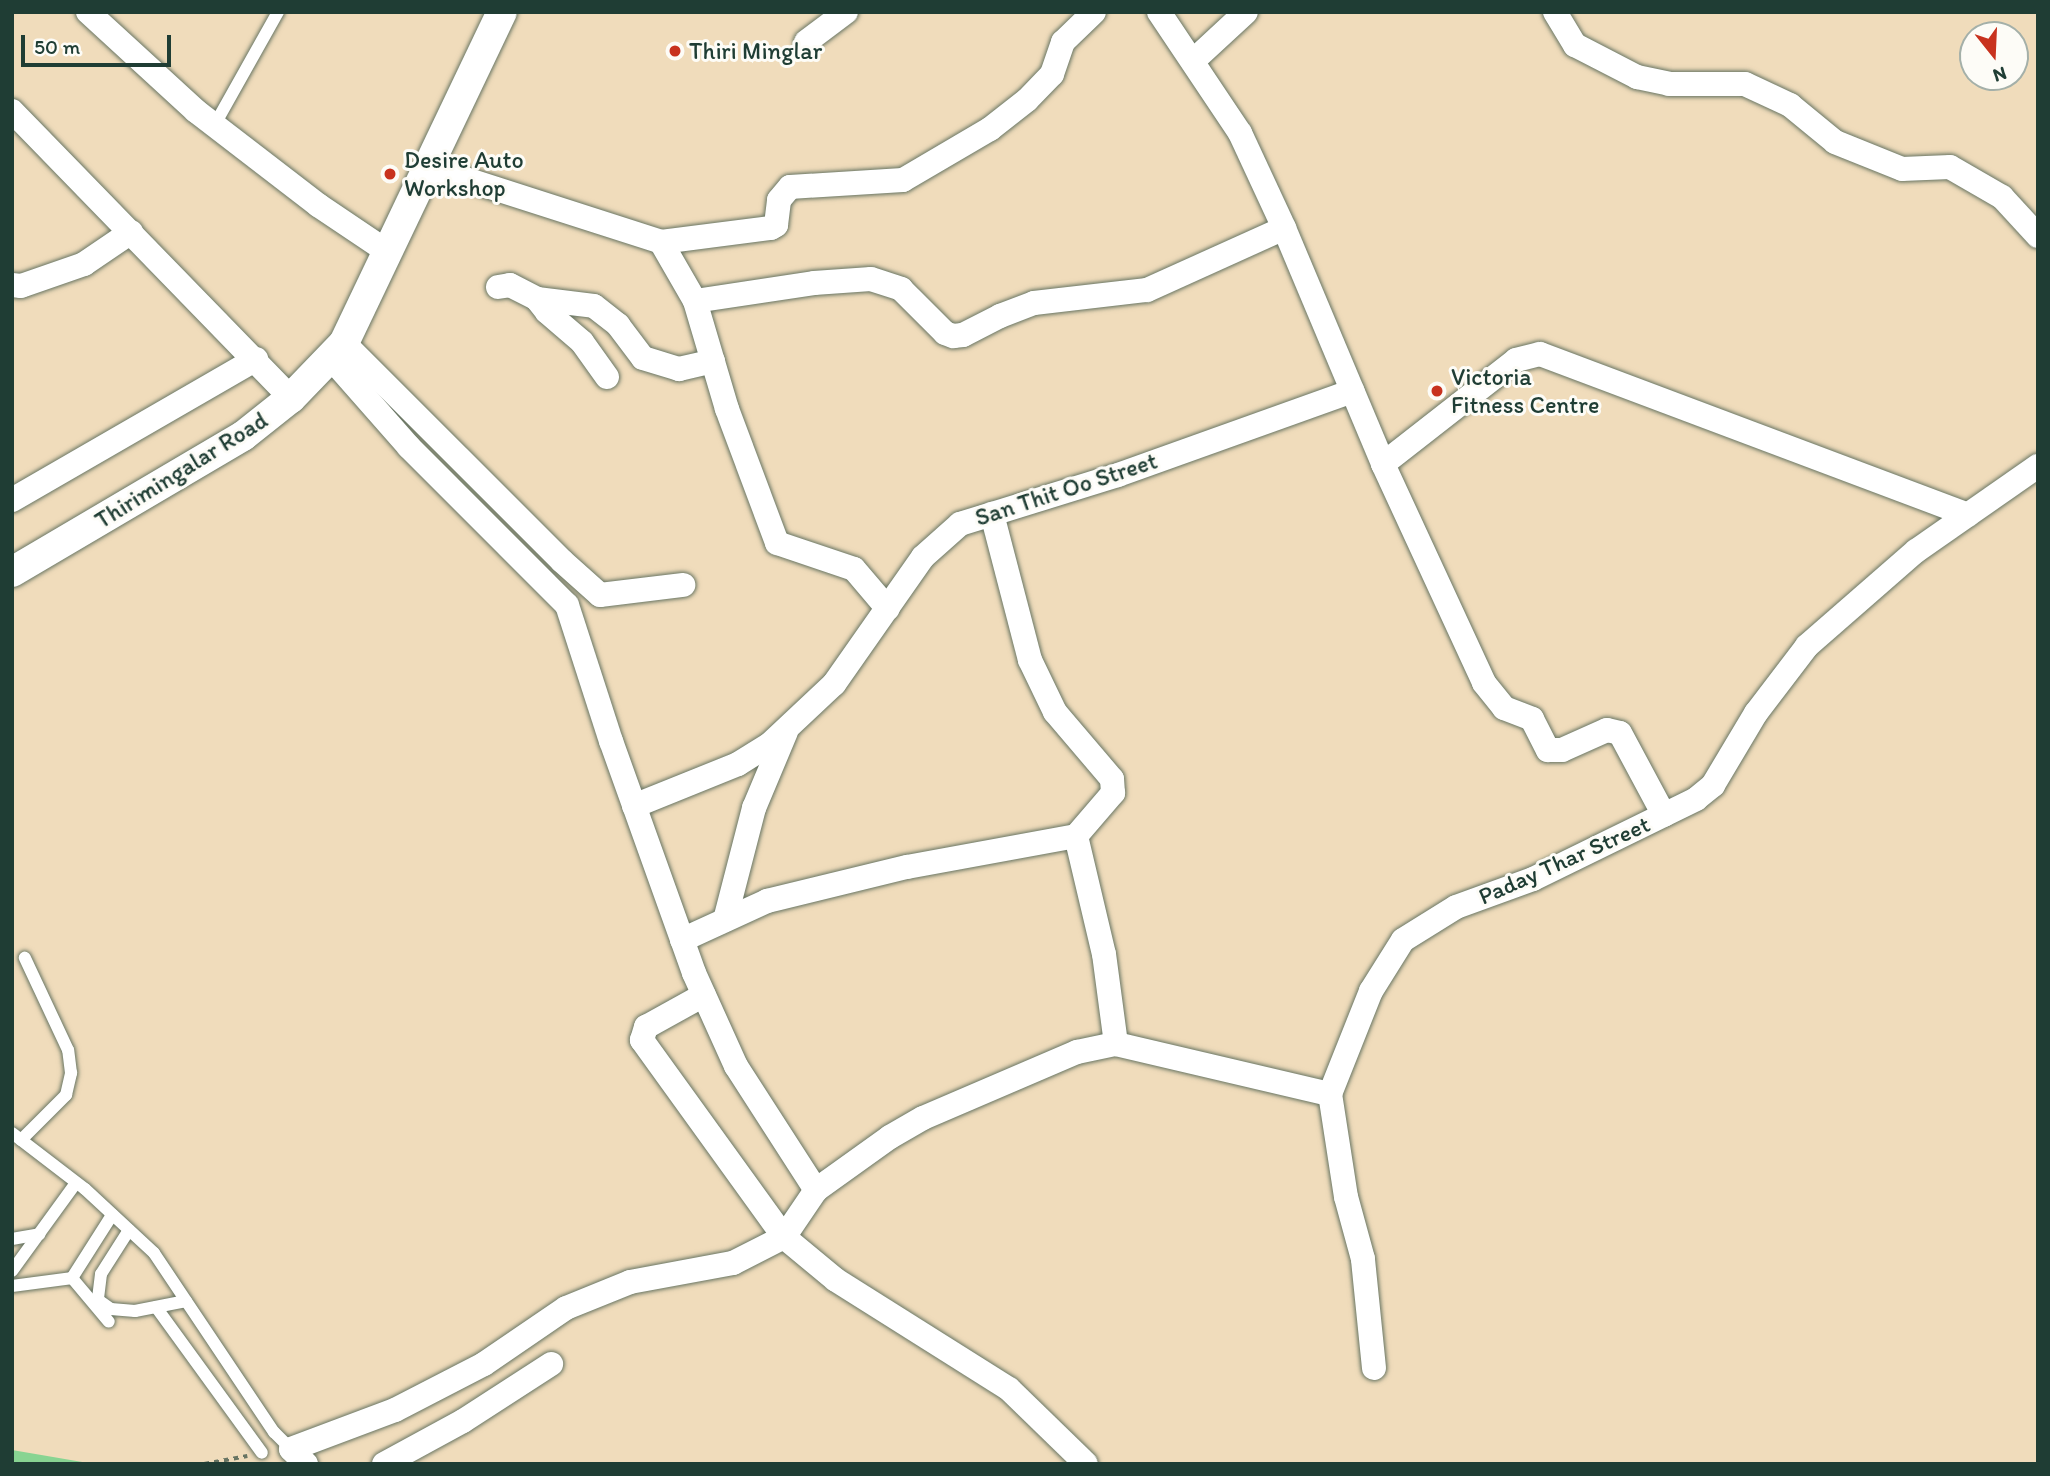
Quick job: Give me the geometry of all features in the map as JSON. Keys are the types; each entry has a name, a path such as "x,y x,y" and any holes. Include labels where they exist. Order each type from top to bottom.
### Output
{"street":[{"path":"88,12 214,126 318,205 388,252"},
{"name":"Thirimingalar Road","path":"12,572 243,436 291,398 337,350 388,252 502,12"},
{"path":"806,43 846,12"},
{"path":"428,167 661,242 771,228 776,225 779,200 790,187 808,183 903,180 990,129 1027,100 1052,74 1063,42 1094,12"},
{"path":"1159,12 1240,133 1284,228 1383,464 1484,683 1504,708 1512,713 1530,717 1544,745 1552,751 1607,730 1620,733 1664,815"},
{"path":"1193,61 1246,12"},
{"path":"1555,12 1575,45 1637,77 1669,84 1745,84 1790,105 1835,142 1902,169 1950,167 2002,197 2038,236"},
{"path":"12,111 291,398"},
{"path":"695,302 814,283 871,279 901,289 945,333 963,335 1000,316 1034,303 1147,290 1284,228"},
{"path":"12,285 21,286 84,264 131,232"},
{"path":"661,242 695,302 727,409 777,543 854,569 888,608"},
{"path":"498,287 510,285 537,299 594,306 618,325 643,358 679,369 713,361"},
{"path":"537,299 547,312 582,342 607,377"},
{"path":"337,350 600,595 682,585"},
{"path":"337,350 410,447 567,605 634,806 704,995 736,1066 816,1190"},
{"path":"1383,464 1516,360 1540,354 1968,514"},
{"path":"12,500 256,359"},
{"name":"San Thit Oo Street","path":"634,806 738,764 770,744 834,684 933,549 960,524 1118,475 1352,391"},
{"name":"Paday Thar Street","path":"1330,1094 1371,991 1403,940 1456,907 1533,879 1696,799 1713,785 1756,713 1807,646 1916,551 2038,466"},
{"path":"682,940 767,901 907,867 1076,836 1113,793 1112,779 1055,712 1030,660 992,514"},
{"path":"725,920 754,808 788,726"},
{"path":"1076,836 1104,954 1116,1044"},
{"path":"704,995 646,1027 642,1041 784,1237 836,1280 1009,1389 1086,1464"},
{"path":"298,1456 407,1405 484,1364 566,1308 630,1282 733,1263 784,1237 816,1190 890,1137 923,1118 1077,1052 1116,1044 1330,1094 1346,1197 1363,1259 1374,1368"},
{"path":"384,1464 463,1421 551,1364"}],"lane":[{"path":"214,126 278,12"},
{"path":"25,958 68,1050 71,1073 66,1095 17,1137 76,1183 154,1253 274,1432 298,1456"},
{"path":"12,1271 76,1183"},
{"path":"12,1286 72,1278 113,1215"},
{"path":"129,1230 101,1274 98,1300 111,1309 135,1311 186,1301"},
{"path":"12,1239 40,1234"},
{"path":"72,1278 109,1322"},
{"path":"156,1307 262,1453"}],"green space":[{"path":"12,1450 94,1464 12,1464"}],"place":[{"name":"Thiri Minglar","path":"675,51"},
{"name":"Desire Auto Workshop","path":"390,174"},
{"name":"Victoria Fitness Centre","path":"1437,391"}]}
